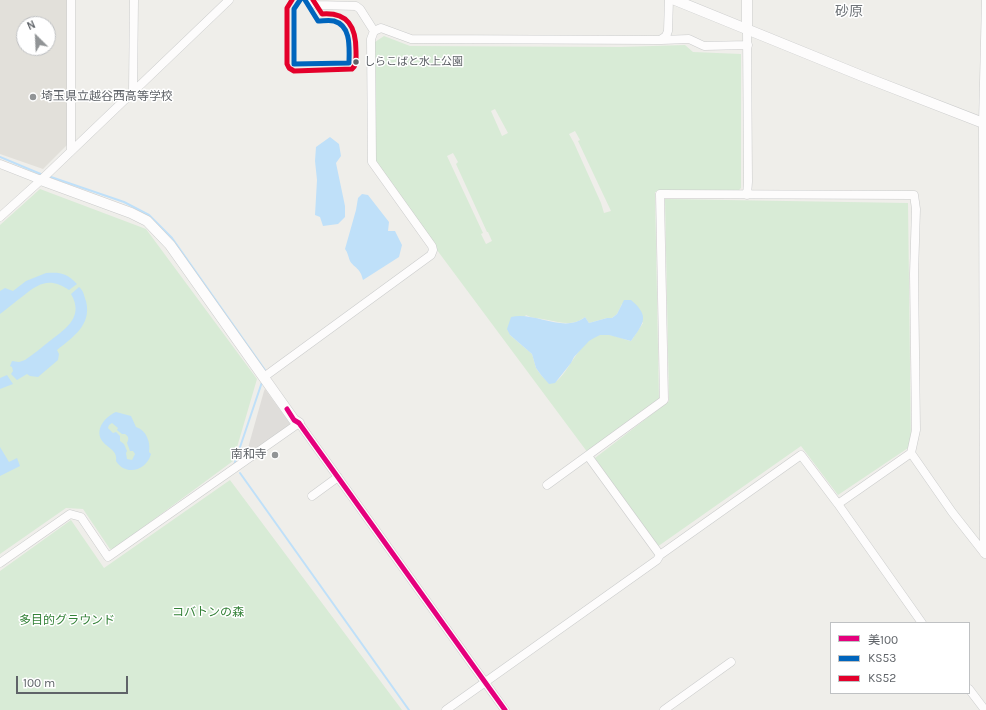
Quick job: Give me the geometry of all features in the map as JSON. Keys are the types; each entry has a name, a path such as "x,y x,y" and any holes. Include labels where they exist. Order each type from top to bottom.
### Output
{"street":[{"path":"71,0 71,150"},
{"path":"133,91 134,0"},
{"path":"0,217 41,180 230,0"},
{"path":"309,0 317,5 356,6 360,8 374,31"},
{"path":"660,40 666,36 668,31 669,0"},
{"path":"675,0 984,124"},
{"path":"747,0 747,195"},
{"path":"985,554 984,124 986,0"},
{"path":"264,377 431,255 433,250 432,246 372,162 371,39 374,31 381,28 411,39 660,40 690,38 704,46 748,45"},
{"path":"0,164 116,207 147,222 170,244 294,420 299,423 505,710"},
{"path":"547,485 664,400 660,194 914,195 916,209 914,274 916,430 911,453 838,504"},
{"path":"0,563 70,514 80,517 108,557 299,423"},
{"path":"911,453 952,512 985,554"},
{"path":"446,710 657,560 660,555 802,455 921,622"},
{"path":"588,456 660,555"},
{"path":"312,496 338,477"},
{"path":"664,710 731,662"},
{"path":"970,689 985,710"}],"shaded area":[{"name":"埼玉県立越谷西高等学校","path":"0,0 68,0 67,145 43,169 0,154"},
{"path":"265,389 291,425 248,456 246,455"}],"green space":[{"path":"384,36 410,46 621,47 685,45 693,52 741,54 741,188 737,192 655,192 659,400 588,453 431,242 374,160 375,42","holes":["495,109 508,133 502,136 491,111","575,131 580,140 578,141 611,211 604,213 601,203 569,134","453,153 458,162 456,164 492,241 486,244 481,234 483,233 447,156","622,304 643,323 631,341 608,335 593,337 582,347 563,375 553,383 549,383 541,375 536,368 532,354 510,335 526,315 534,318 567,323 576,322 585,317 589,323 612,318 617,314"]},
{"path":"40,189 146,229 257,379 233,461 115,548 110,549 83,509 66,508 0,554 0,225"},
{"path":"665,199 908,203 911,446 838,495 801,446 657,547 595,458 669,401"},
{"name":"コバトンの森","path":"230,480 402,710 0,710 0,571 71,520 104,568"}],"water":[{"path":"330,137 339,144 341,156 336,163 345,206 345,217 338,224 323,226 320,217 315,215 317,180 315,161 316,147"},
{"path":"362,194 368,195 389,222 388,231 395,231 402,245 399,257 363,280 359,270 350,261 345,249 358,198"},
{"path":"46,273 66,275 77,284 69,290 56,284 45,283 29,291 0,314 0,291 5,288 13,291 26,281"},
{"path":"79,287 84,294 87,309 84,324 80,330 57,350 59,354 58,360 38,377 27,374 17,380 11,374 13,371 12,367 10,366 12,361 19,362 25,360 68,326 75,315 76,309 75,302 71,294"},
{"path":"624,300 631,300 643,315 642,324 631,341 609,335 600,335 594,338 589,341 574,357 555,383 549,384 541,375 536,368 532,354 510,335 507,329 511,317 520,316 559,323 577,322 585,317 589,323 612,318 617,314"},
{"path":"7,375 13,384 0,389 0,378"},
{"path":"116,412 131,416 136,427 143,431 147,437 149,452 151,454 149,460 136,470 125,469 120,466 116,461 116,455 114,452 103,442 100,437 99,433 102,424","holes":["112,423 118,428 117,430 128,437 127,443 130,451 133,451 135,454 132,460 127,459 127,451 124,444 120,441 120,436 116,432 113,433 108,428"]},
{"path":"0,447 9,462 17,458 20,466 0,476"}],"waterway":[{"path":"0,157 43,175"},
{"path":"48,176 124,202 149,215 172,238 265,372"},
{"path":"234,465 262,382"},
{"path":"240,473 409,710"}],"transit line":[{"name":"KS52","path":"292,0 287,8 287,64 289,68 294,71 352,69 354,67 356,56 356,42 352,28 344,18 331,14 322,14 313,0"},
{"name":"KS53","path":"300,0 294,9 294,64 349,63 349,45 347,33 344,28 334,21 318,21 305,0"},
{"name":"美100","path":"287,409 294,420 299,423 505,710"}],"place":[{"name":"しらこばと水上公園","path":"356,62"},
{"name":"埼玉県立越谷西高等学校","path":"33,97"},
{"name":"南和寺","path":"275,455"}],"district":[{"name":"砂原","path":"849,12"}],"park label":[{"name":"多目的グラウンド","path":"67,621"}]}
